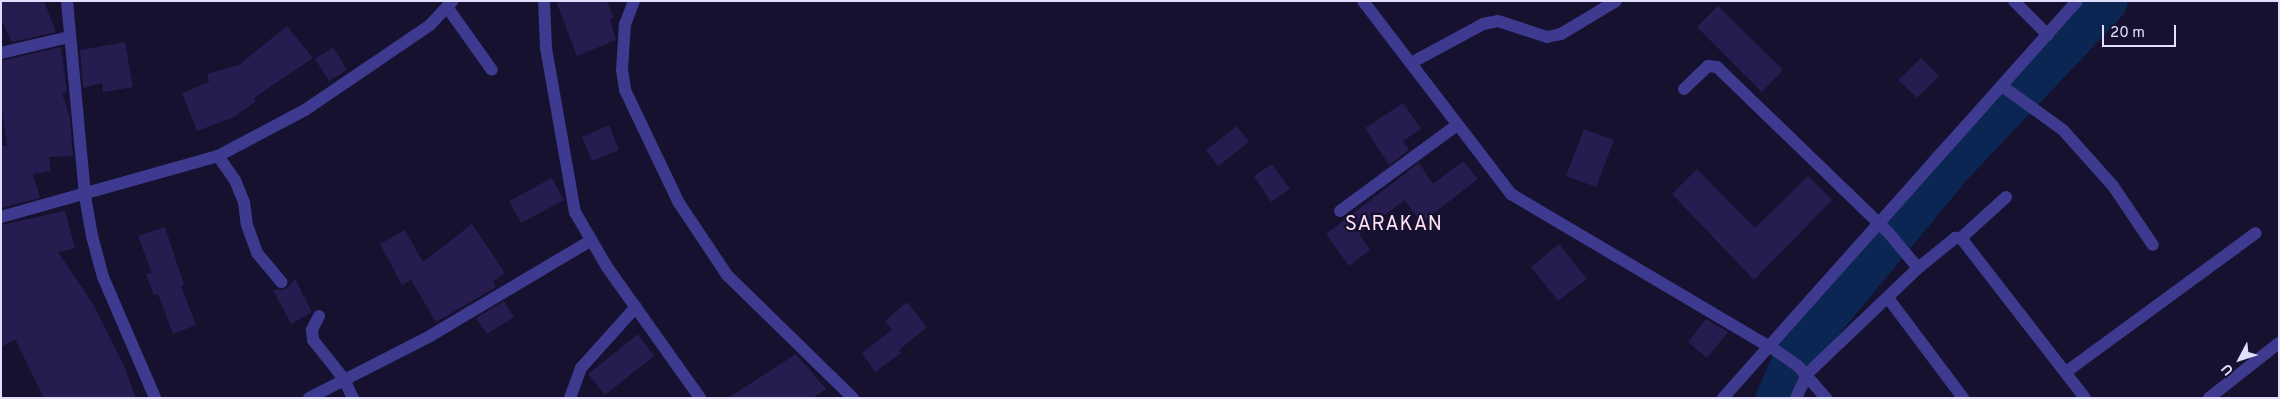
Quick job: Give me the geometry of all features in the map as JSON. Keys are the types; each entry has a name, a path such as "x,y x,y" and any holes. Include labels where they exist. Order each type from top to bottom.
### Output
{"street":[{"path":"67,1 85,196 103,277 156,398"},
{"path":"544,1 546,48 575,212 590,241 700,398"},
{"path":"634,1 625,24 623,82 660,167 679,203 727,275 853,398"},
{"path":"1364,1 1498,181 1526,206 1656,278 1772,349 1802,370 1826,398"},
{"path":"1411,63 1483,24 1498,21 1547,37 1560,34 1616,1"},
{"path":"2014,1 2048,35"},
{"path":"1723,398 1772,349 1883,228 2002,86 2077,1"},
{"path":"1,216 85,196 218,156 305,110 430,25 449,4 492,70"},
{"path":"1,53 69,37"},
{"path":"1684,89 1708,66 1717,67 1883,228 1916,265"},
{"path":"2002,86 2063,130 2113,186 2153,245"},
{"path":"1340,211 1457,125"},
{"path":"218,156 235,180 244,202 257,253 281,282"},
{"path":"1796,398 1802,370 1888,298 1916,265 1955,238 1961,238 2006,197"},
{"path":"2066,372 2256,233"},
{"path":"1961,238 2086,398"},
{"path":"309,398 430,336 590,241"},
{"path":"1888,298 1963,398"},
{"path":"570,398 581,368 636,306"},
{"path":"319,316 312,330 313,340 325,359 344,379 353,398"},
{"path":"2209,398 2279,343"}],"building":[{"path":"1,1 44,1 56,32 12,42 1,19"},
{"path":"556,1 607,1 614,18 610,19 616,40 577,56"},
{"path":"1718,6 1783,70 1762,92 1697,27"},
{"path":"287,26 313,58 254,98 256,101 234,117 197,131 182,93 209,82 207,74 239,65"},
{"path":"125,42 133,87 103,92 102,83 83,88 80,50"},
{"path":"61,47 67,92 62,93 70,119 73,156 49,157 51,171 33,174 40,198 1,208 1,145 7,146 1,101 1,61"},
{"path":"333,47 347,70 329,81 315,59"},
{"path":"1921,58 1939,76 1917,98 1898,80"},
{"path":"1403,103 1421,129 1403,141 1409,150 1389,165 1365,128"},
{"path":"609,125 619,150 592,161 582,137"},
{"path":"1237,126 1249,142 1218,166 1206,150"},
{"path":"1584,129 1614,140 1596,187 1566,176"},
{"path":"1463,161 1478,179 1421,223 1405,200 1359,234 1370,250 1349,266 1326,234 1419,163 1433,184"},
{"path":"1272,164 1290,189 1271,202 1254,176"},
{"path":"1697,169 1755,228 1808,176 1832,200 1754,280 1672,194"},
{"path":"552,178 564,200 521,223 509,201"},
{"path":"65,211 75,248 58,252 93,304 125,368 136,398 44,398 15,339 1,347 1,225"},
{"path":"472,224 505,273 493,282 496,287 436,322 411,280 402,285 380,244 405,230 423,262"},
{"path":"165,227 184,285 181,286 196,325 173,334 158,294 154,295 146,274 152,273 138,236"},
{"path":"1559,244 1587,279 1558,301 1531,267"},
{"path":"295,279 312,312 291,324 273,290 286,289"},
{"path":"504,301 514,317 487,334 476,318"},
{"path":"907,302 927,327 899,350 901,353 875,372 862,353 892,330 885,321"},
{"path":"1706,319 1728,332 1707,358 1688,342"},
{"path":"638,334 654,356 605,395 588,374"},
{"path":"796,354 826,389 813,398 728,398"}],"waterway":[{"path":"1778,398 1801,346 1949,167 2106,1"}],"district":[{"name":"SARAKAN","path":"1394,225"}]}
